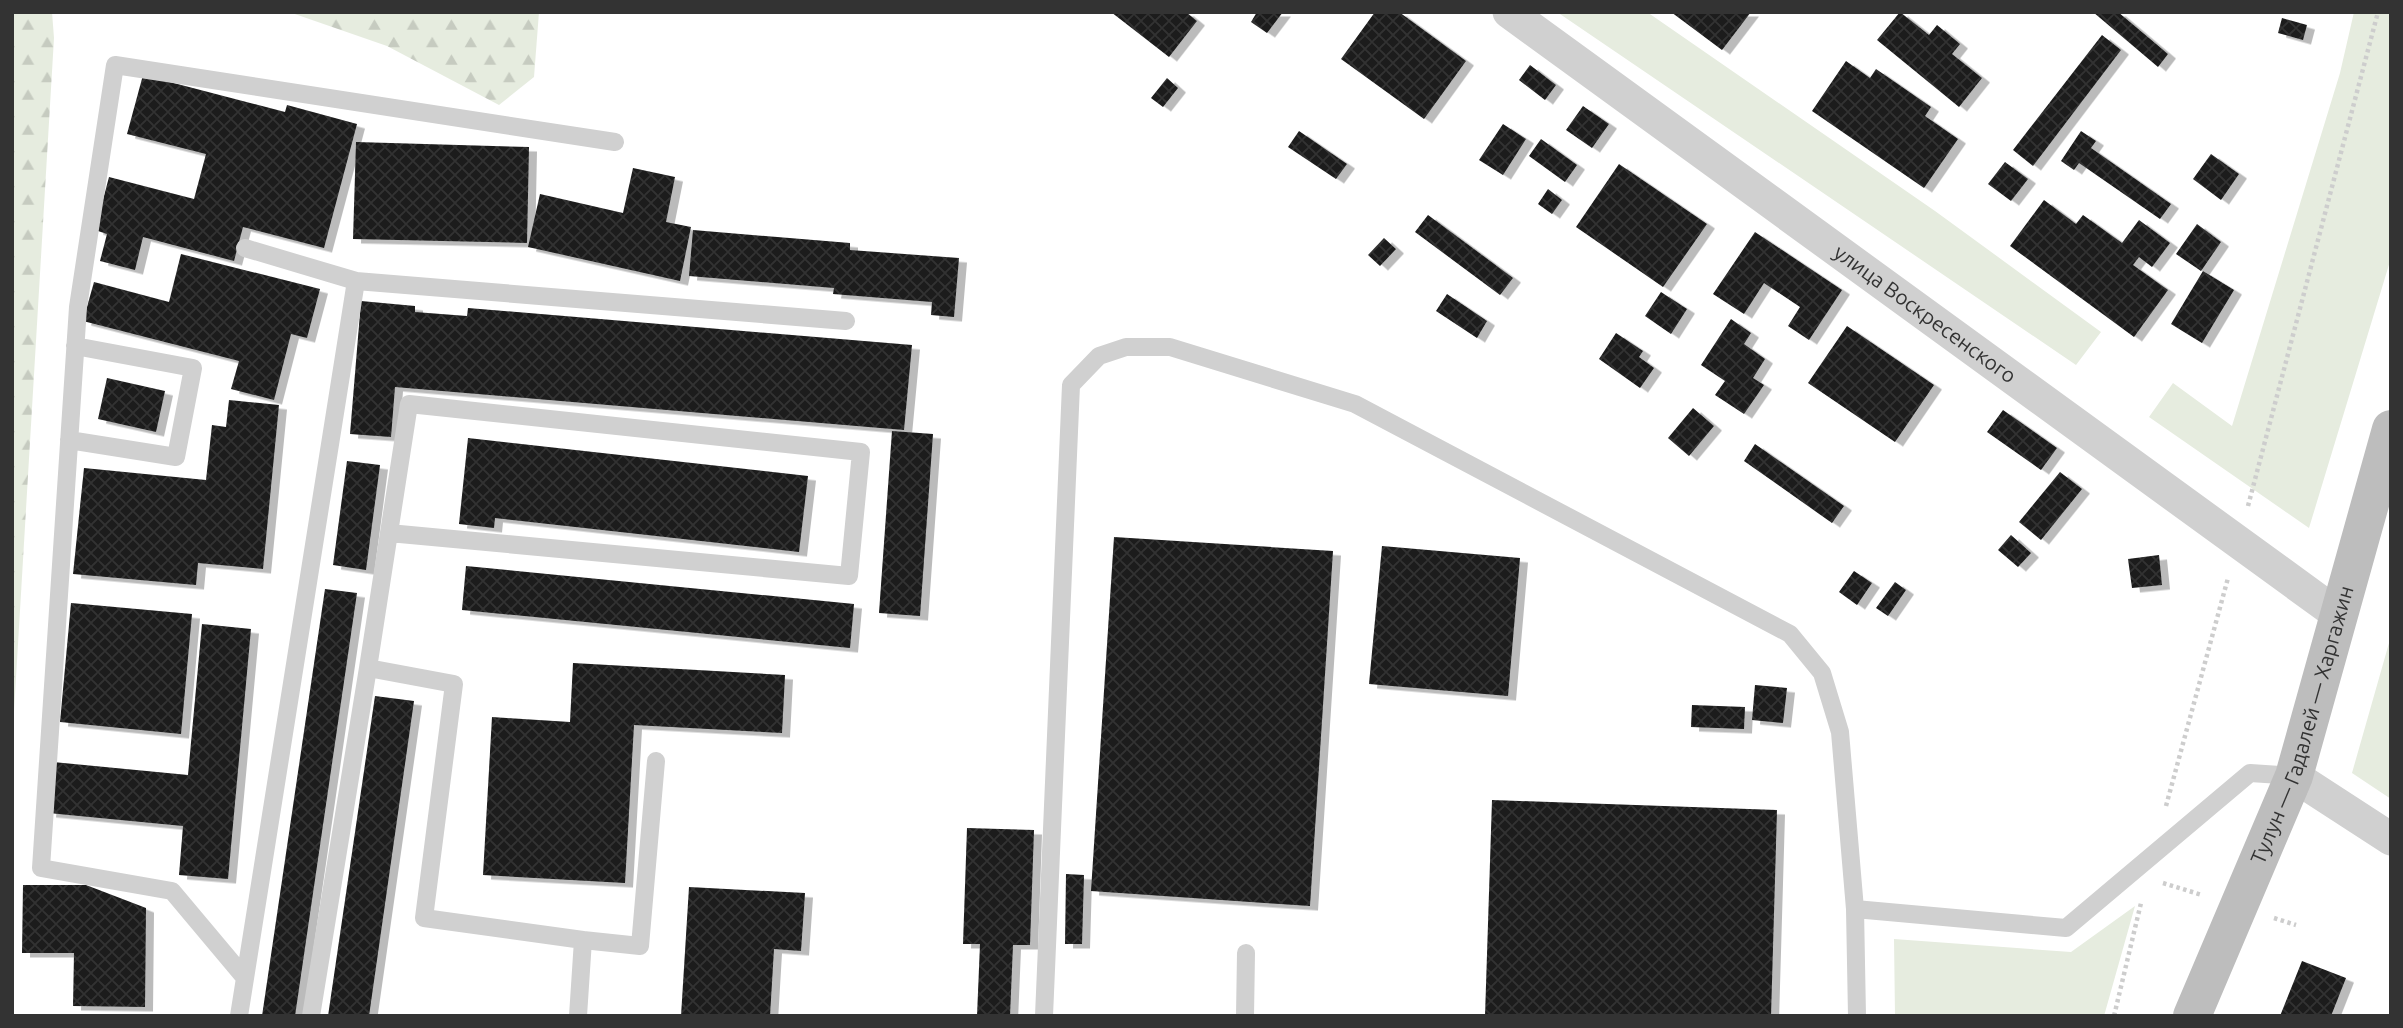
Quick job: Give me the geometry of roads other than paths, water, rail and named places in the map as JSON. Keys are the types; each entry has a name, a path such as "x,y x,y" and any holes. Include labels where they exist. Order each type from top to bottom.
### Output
{"street":[{"name":"улица Воскресенского","path":"1509,12 2340,616"},
{"name":"Тулун — Гадалей — Харгажин","path":"2192,1016 2294,776 2391,429"},
{"path":"2294,776 2391,839"}],"lane":[{"path":"245,978 172,891 41,868 78,307 115,65 615,142"},
{"path":"245,248 356,281 846,321"},
{"path":"239,1016 356,281"},
{"path":"69,440 176,457 192,368 75,346"},
{"path":"1044,1016 1071,385 1099,356 1126,347 1170,347 1355,404 1790,634 1822,673 1840,732 1855,909 1857,1016"},
{"path":"311,1016 368,668 389,533 410,404 862,452 849,576 389,533"},
{"path":"368,668 454,684 424,918 640,946 656,761"},
{"path":"1855,909 2066,928 2250,773 2294,776"},
{"path":"578,1016 583,940"},
{"path":"1245,1016 1246,953"}]}
